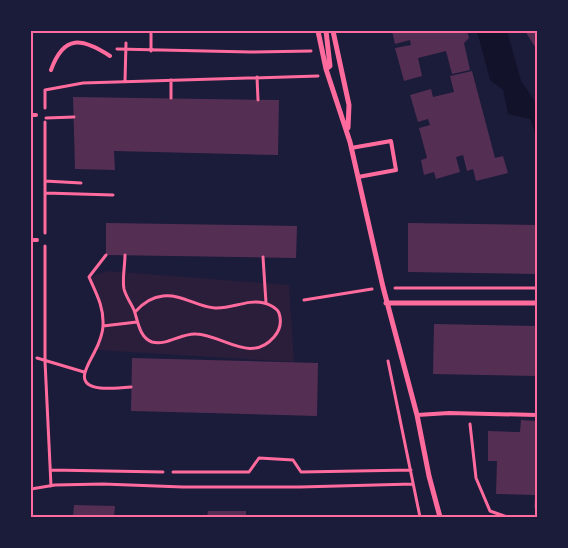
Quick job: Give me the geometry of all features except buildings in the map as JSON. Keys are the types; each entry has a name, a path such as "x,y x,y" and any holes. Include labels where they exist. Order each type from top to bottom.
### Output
{"street":[{"path":"318,31 326,69 348,131 386,303 418,415 429,476 440,517"},
{"path":"326,31 330,52 330,66 326,69"},
{"path":"333,31 349,105 348,131"},
{"path":"386,303 537,303"}],"lane":[{"path":"51,70 56,55 66,44 81,42 96,47 110,56"},
{"path":"351,148 392,141 396,170 358,177"},
{"path":"31,240 37,240"},
{"path":"418,415 469,413 537,415"}],"path":[{"path":"151,31 151,51"},
{"path":"125,82 126,43"},
{"path":"115,49 151,51 314,51"},
{"path":"51,486 45,361 45,90 82,83 321,75"},
{"path":"257,78 258,100"},
{"path":"171,80 171,98"},
{"path":"45,118 74,117"},
{"path":"45,181 81,183"},
{"path":"45,193 113,195"},
{"path":"106,255 89,277 101,303 103,326 96,350 84,372 84,377 88,384 99,388 131,388"},
{"path":"125,255 124,289 135,312 136,322 143,335 152,342 167,342 180,335 197,334 242,348 260,348 269,343 277,333 281,321 278,310 266,303 253,302 227,308 213,308 178,297 163,296 145,301 135,312"},
{"path":"263,257 266,303"},
{"path":"304,300 374,288 376,298"},
{"path":"392,288 537,288"},
{"path":"103,326 136,322"},
{"path":"387,355 420,517"},
{"path":"37,358 84,372"},
{"path":"469,413 476,478 490,511 507,517"},
{"path":"173,472 249,472 259,458 294,460 301,472 411,470"},
{"path":"51,470 163,472"},
{"path":"31,489 51,486 103,484 183,487 300,487 413,484"}],"shaded area":[{"path":"477,31 507,31 521,81 537,104 537,138 530,119 508,114 503,90 490,80"},
{"path":"108,271 289,285 294,362 96,350 101,329 102,312 89,277"}]}
